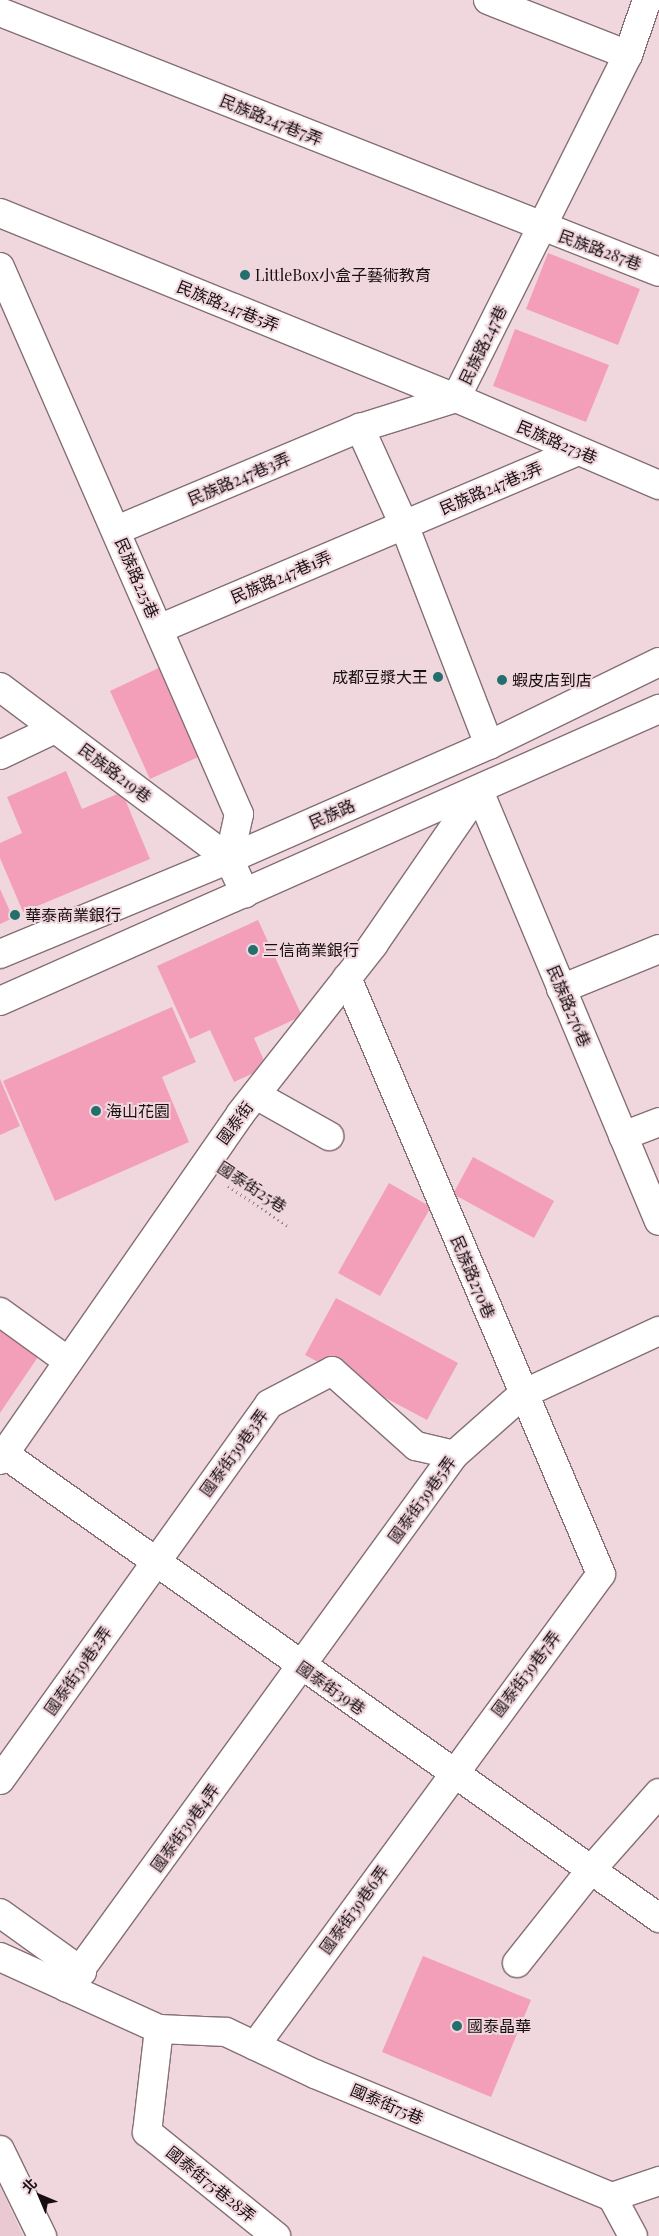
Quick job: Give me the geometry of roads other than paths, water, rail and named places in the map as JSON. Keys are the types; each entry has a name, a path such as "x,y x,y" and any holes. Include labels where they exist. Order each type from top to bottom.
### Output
{"street":[{"path":"488,0 628,54"},
{"name":"民族路247巷","path":"360,428 456,398 628,54 647,0"},
{"name":"民族路247巷7弄","path":"0,12 541,228"},
{"name":"民族路247巷5弄","path":"0,213 456,398"},
{"name":"民族路287巷","path":"541,228 659,272"},
{"name":"民族路225巷","path":"0,267 118,530 240,814 229,859"},
{"name":"民族路273巷","path":"456,398 659,485"},
{"path":"360,428 404,525 489,745"},
{"name":"民族路247巷3弄","path":"118,530 360,428"},
{"name":"民族路247巷2弄","path":"404,525 578,451"},
{"name":"民族路247巷1弄","path":"159,629 404,525"},
{"name":"民族路","path":"0,954 229,859 489,745 659,662"},
{"name":"民族路219巷","path":"0,687 229,859"},
{"path":"0,1001 659,710"},
{"path":"0,755 56,729"},
{"name":"國泰街","path":"2,1455 202,1169 346,978 479,791"},
{"name":"民族路276巷","path":"479,791 659,1220"},
{"path":"229,859 245,893"},
{"path":"561,989 659,950"},
{"name":"民族路270巷","path":"346,978 600,1574"},
{"path":"256,1095 328,1136"},
{"path":"623,1136 659,1122"},
{"path":"0,1312 68,1361"},
{"name":"國泰街39巷5弄","path":"301,1667 454,1455 523,1394 659,1331"},
{"name":"國泰街39巷3弄","path":"156,1562 269,1404 332,1371 416,1446 454,1455"},
{"name":"國泰街39巷","path":"2,1455 156,1562 452,1774 659,1918"},
{"name":"國泰街39巷2弄","path":"0,1780 156,1562"},
{"name":"國泰街39巷7弄","path":"452,1774 600,1574"},
{"name":"國泰街39巷4弄","path":"74,1980 301,1667"},
{"name":"國泰街39巷6弄","path":"255,2046 452,1774"},
{"path":"517,1962 590,1871 659,1794"},
{"path":"0,1913 74,1980"},
{"name":"國泰街75巷","path":"0,1957 74,1980 159,2029 226,2032 612,2197"},
{"name":"國泰街75巷28弄","path":"159,2029 147,2132 276,2236"},
{"path":"0,2150 42,2236"},
{"path":"633,2236 612,2197 659,2182"}],"place":[{"name":"LittleBox小盒子藝術教育","path":"245,275"},
{"name":"成都豆漿大王","path":"438,677"},
{"name":"蝦皮店到店","path":"502,680"},
{"name":"華泰商業銀行","path":"15,915"},
{"name":"三信商業銀行","path":"253,950"},
{"name":"海山花園","path":"96,1111"},
{"name":"國泰晶華","path":"457,2026"}]}
